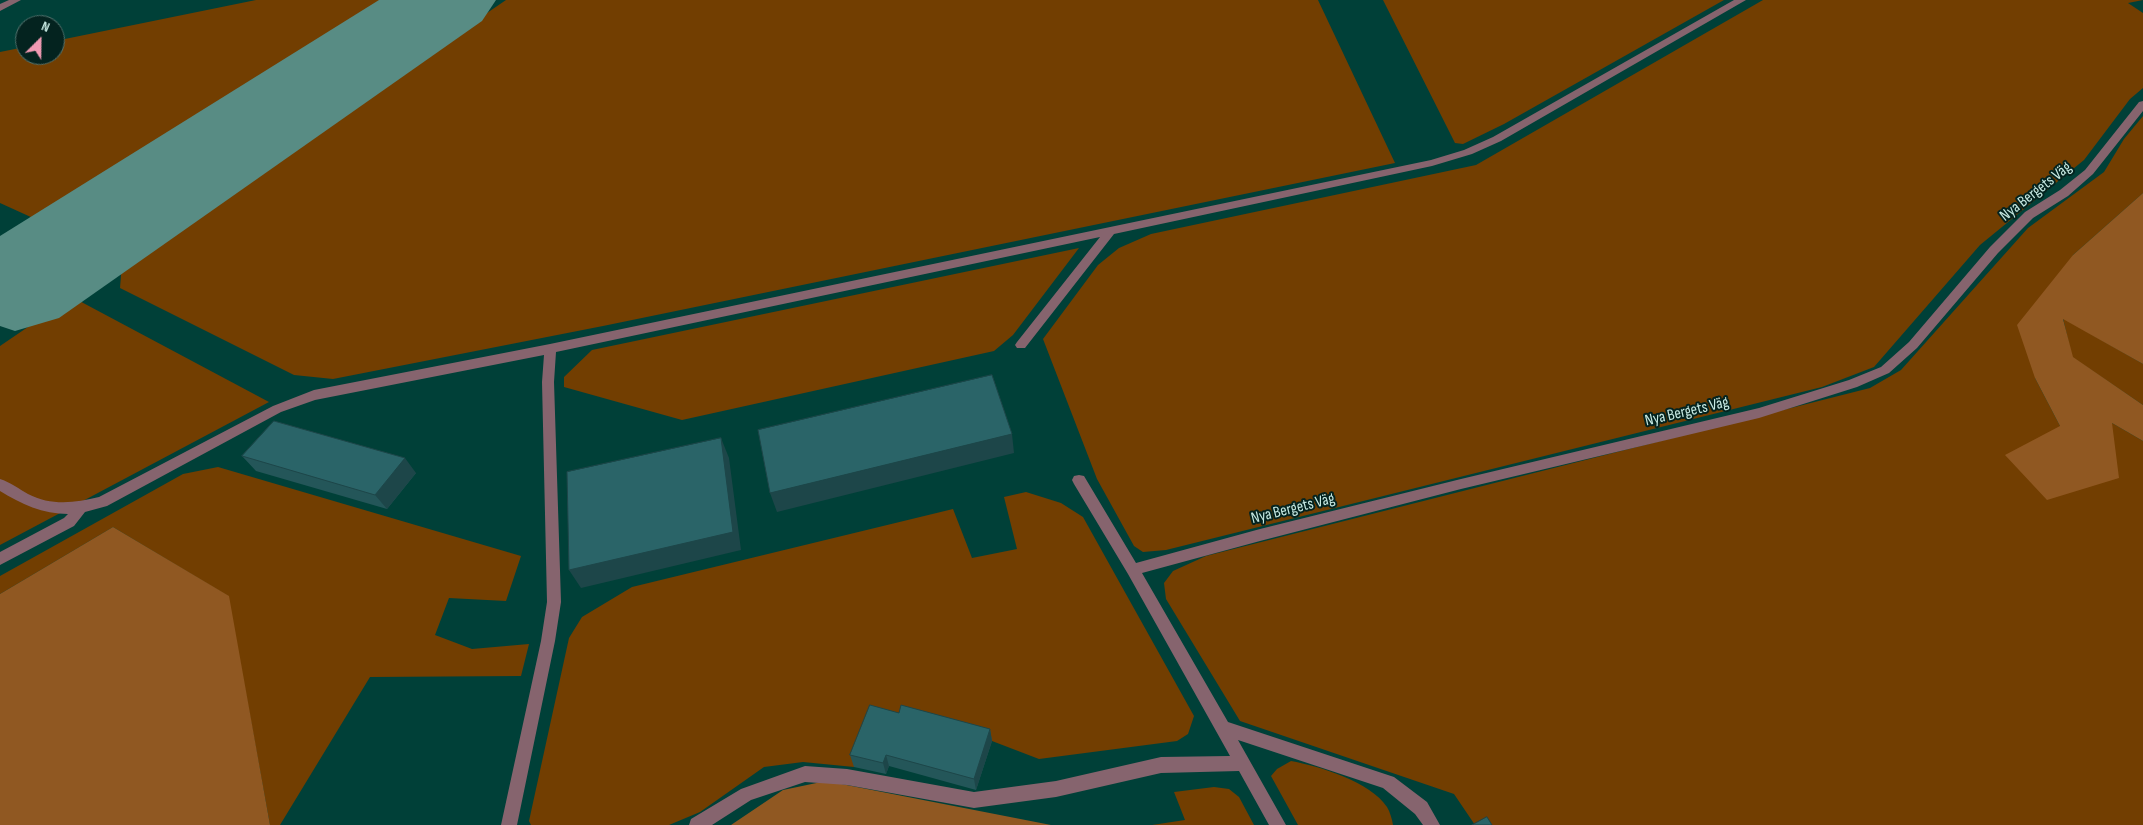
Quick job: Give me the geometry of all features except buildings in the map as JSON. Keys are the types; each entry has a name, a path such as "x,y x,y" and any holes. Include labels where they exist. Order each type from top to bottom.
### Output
{"lane":[{"path":"0,8 16,0"},
{"path":"0,484 17,495 47,508 80,508 102,502 278,409 314,395 550,348 1432,163 1468,152 1497,139 1741,0"},
{"name":"Nya Bergets Väg","path":"1133,570 1461,484 1759,413 1853,384 1885,370 1913,346 1994,250 2029,215 2064,193 2089,172 2143,104"},
{"path":"1021,345 1112,229"},
{"path":"509,825 548,641 554,602 548,382 550,348"},
{"path":"1079,480 1133,570 1278,825"},
{"path":"0,559 69,522 80,508"},
{"path":"1224,728 1388,782 1421,808 1432,825"},
{"path":"696,825 748,794 805,774 847,777 974,800 1056,789 1160,765 1244,763"}],"shaded area":[{"path":"256,0 384,0 51,214 33,218 0,203 0,52 15,49 15,65 65,65 65,39"},
{"path":"506,0 1318,0 1395,163 603,326 333,379 294,375 120,288 122,263"},
{"path":"1383,0 1724,0 1504,124 1463,144 1455,143"},
{"path":"1763,0 2143,0 2128,3 2143,13 2143,88 2130,99 2084,160 1980,245 1874,367 1822,387 1166,550 1143,552 1134,546 1097,479 1043,339 1098,265 1119,248 1151,234 1476,165"},
{"path":"2143,116 2143,193 2073,255 2035,378 2060,426 2112,423 2143,441 2143,825 1475,825 1454,794 1240,721 1166,599 1164,583 1173,571 1206,556 1870,388 1901,370 2028,228 2104,172 2124,139"},
{"path":"2143,193 2143,364 2063,319 2073,357 2143,405 2143,441 2112,423 2119,478 2047,500 2005,455 2060,426 2035,378 2017,325 2073,255"},
{"path":"1079,248 1013,335 994,351 682,420 564,387 564,377 592,350"},
{"path":"72,297 269,402 0,545 0,346"},
{"path":"2063,318 2143,364 2143,405 2072,357"},
{"path":"218,467 521,556 506,601 449,598 435,635 472,649 529,644 521,676 370,677 280,825 270,825 228,596 113,527 0,594 0,576 183,474"},
{"path":"1026,492 1061,503 1083,517 1194,716 1188,734 1177,741 1039,759 992,741 874,717 854,767 803,762 764,767 700,812 669,825 531,825 529,821 569,638 582,617 632,587 953,509 972,558 1017,549 1004,497"},
{"path":"113,527 229,596 270,825 0,825 0,594"},
{"path":"1291,761 1344,776 1369,790 1387,807 1393,825 1298,825 1271,776 1277,769"},
{"path":"826,781 1051,825 731,825 783,790"},
{"path":"1214,787 1229,789 1239,797 1254,825 1152,825 1185,820 1174,792"}],"runway":[{"path":"15,286 447,0"}]}
